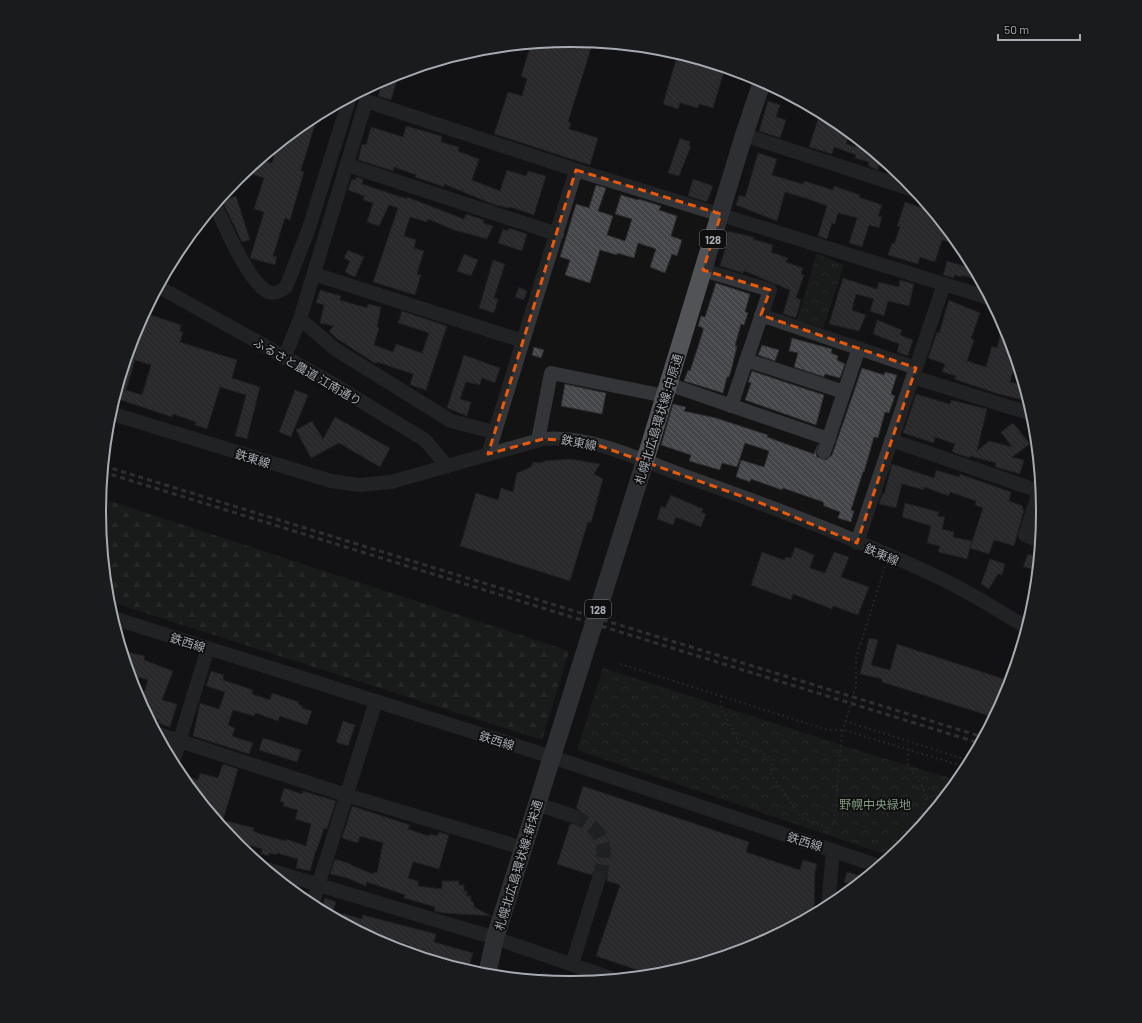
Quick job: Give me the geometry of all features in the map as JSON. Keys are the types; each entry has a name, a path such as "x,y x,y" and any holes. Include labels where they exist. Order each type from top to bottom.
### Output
{"main road":[{"name":"札幌北広島環状線;中原通","path":"552,757 667,390 744,135 760,87"},
{"name":"札幌北広島環状線;新栄通","path":"488,968 495,938 552,757"}],"street":[{"path":"284,358 300,319 366,101 576,170 982,296"},
{"path":"218,210 238,253 254,280 265,290 272,293 280,292 286,287 308,231 348,105"},
{"path":"744,135 902,186"},
{"path":"347,165 557,234"},
{"path":"488,454 576,170"},
{"path":"703,270 770,290 731,406"},
{"path":"314,274 523,340"},
{"path":"857,543 944,284"},
{"name":"ふるさと農道 江南通り","path":"163,289 284,358 328,381 425,440 447,466"},
{"path":"761,315 859,348 914,372 1025,411"},
{"path":"300,319 335,349 452,421 494,432"},
{"path":"824,452 859,348"},
{"path":"746,360 844,392"},
{"path":"538,440 552,373 667,390 731,406 829,439"},
{"name":"鉄東線","path":"116,415 303,473 345,484 367,485 391,482 538,440 558,438 589,442 758,502 857,543 944,580 1022,624"},
{"path":"891,440 1035,488"},
{"path":"1035,539 1025,535 1036,503"},
{"name":"鉄西線","path":"119,620 552,757 873,864"},
{"path":"175,754 208,648"},
{"path":"314,899 376,701"},
{"path":"165,736 346,795 523,848"},
{"path":"537,804 573,816"},
{"path":"829,898 833,850"},
{"path":"278,872 495,938 572,964 594,975"},
{"path":"572,964 600,878"}],"path":[{"path":"827,834 829,828 834,823 843,730 856,686 856,658 885,567"},
{"path":"620,664 828,730 843,730 909,748 960,765"},
{"path":"722,696 720,705 738,741 738,744 760,751 773,760 770,773 802,818 829,828"},
{"path":"845,721 964,759"},
{"path":"909,748 907,763 923,787 926,799 918,820"},
{"path":"923,787 942,791"},
{"path":"926,799 940,793"}],"highlighted area":[{"path":"576,170 721,214 703,270 770,290 761,315 916,368 857,543 758,502 589,442 543,439 488,454"}],"green space":[{"path":"817,253 844,265 823,328 797,320"},
{"path":"106,500 569,651 542,740 115,603 107,542"},
{"name":"野幌中央緑地","path":"603,668 863,752 951,778 920,818 884,854 577,750"}],"building":[{"path":"591,48 568,122 571,123 569,129 598,138 590,165 494,134 508,92 522,96 527,79 521,76 529,49"},
{"path":"676,59 723,73 713,108 699,104 698,108 680,103 678,109 663,104"},
{"path":"397,81 391,100 378,96 380,88"},
{"path":"768,101 780,105 776,117 786,120 780,138 759,131"},
{"path":"818,119 848,139 846,144 860,148 877,162 880,164 878,170 868,166 869,162 855,158 856,155 834,147 832,154 809,147"},
{"path":"315,124 301,170 304,172 290,220 285,218 273,256 277,257 275,265 250,258 264,212 254,209 264,178 252,174 266,161 272,163 275,154"},
{"path":"406,126 442,136 441,142 459,147 458,151 479,159 472,180 500,191 507,170 526,176 528,171 546,176 534,215 510,207 495,205 444,184 444,187 415,177 416,175 394,167 393,171 358,160 362,144 366,145 371,127 403,137"},
{"path":"680,138 690,142 689,146 691,146 679,176 668,173"},
{"path":"758,153 777,159 772,175 803,184 804,181 833,190 834,186 860,195 859,197 882,205 878,216 882,217 879,228 869,225 862,247 849,243 857,218 838,213 835,224 832,223 827,239 818,236 827,206 811,200 785,192 777,221 736,205 739,195 745,197"},
{"path":"356,177 363,179 362,184 407,199 407,197 464,219 466,214 484,220 483,223 493,226 487,239 454,230 428,219 427,222 410,217 404,236 416,240 414,248 424,251 417,274 421,275 415,295 373,282 398,208 389,205 379,226 367,222 373,203 363,200 364,196 348,190 352,179 355,180"},
{"path":"693,179 713,186 707,202 688,196"},
{"path":"596,185 606,188 598,211 613,216 607,235 625,241 632,219 615,214 621,195 661,206 659,210 677,216 671,236 682,240 677,256 672,254 665,273 650,267 656,249 638,243 634,258 600,250 590,283 565,275 570,260 560,257 576,204 589,208"},
{"path":"236,196 250,240 242,242 223,204 228,199"},
{"path":"905,202 923,208 949,242 942,240 935,262 920,257 918,264 888,255 900,227 897,226"},
{"path":"509,228 527,234 522,251 498,243 503,229 508,231"},
{"path":"727,231 754,237 753,239 773,245 771,252 788,258 786,262 803,268 801,274 804,275 796,298 801,300 796,318 783,314 790,290 744,271 743,273 720,266 727,243"},
{"path":"348,250 364,257 355,277 345,272 350,261 344,258"},
{"path":"464,254 478,260 471,276 457,271"},
{"path":"493,260 505,264 494,298 498,299 494,313 479,308"},
{"path":"947,261 965,266 973,279 962,275 962,277 955,275 954,278 943,275"},
{"path":"843,278 877,289 879,282 899,287 900,280 914,284 909,306 888,301 884,316 870,311 874,299 856,294 852,310 866,315 859,331 829,324"},
{"path":"716,283 750,294 745,312 748,313 744,325 741,324 735,346 737,346 732,367 729,377 727,377 723,393 684,381 688,370 690,371 703,331 703,328 698,326 701,316 705,317"},
{"path":"519,287 527,291 524,300 515,297"},
{"path":"320,290 341,296 340,300 367,308 368,304 381,307 377,327 379,328 374,345 393,352 396,344 422,353 429,333 398,323 402,311 447,326 426,390 410,385 413,374 377,362 376,364 336,338 329,331 334,326 320,323 324,305 316,303"},
{"path":"949,300 980,313 971,339 974,340 967,361 986,367 992,346 997,348 1000,335 1013,370 1010,382 1018,384 1022,400 998,394 954,379 956,376 942,372 945,364 928,358 937,332 939,333"},
{"path":"150,315 181,325 180,331 183,332 180,342 237,360 232,378 260,387 247,439 235,436 246,395 220,387 207,429 195,425 196,422 173,414 172,417 120,400 131,362","holes":["135,360 151,365 142,395 126,390"]},
{"path":"877,320 902,330 900,335 913,340 908,356 897,352 899,344 873,334"},
{"path":"792,338 832,349 831,353 838,356 837,360 845,364 840,378 825,374 824,377 794,367 798,353 789,351"},
{"path":"762,345 779,350 775,361 758,355"},
{"path":"534,347 544,350 541,358 532,355"},
{"path":"464,355 500,368 495,383 482,378 480,385 466,382 460,399 471,402 467,416 447,408"},
{"path":"862,368 884,375 885,372 897,375 891,394 895,396 889,413 885,412 878,438 874,437 851,510 854,511 851,522 838,518 840,512 824,506 823,502 783,488 782,490 751,479 750,482 736,477 741,460 764,467 769,451 745,443 737,467 722,463 720,470 689,461 691,455 661,445 673,404 686,407 684,411 716,418 768,435 767,437 814,454 818,444 816,453 817,457 826,460 832,455"},
{"path":"752,371 824,395 816,425 745,400 751,383 748,382"},
{"path":"565,384 606,393 602,414 561,406"},
{"path":"295,390 308,395 291,437 279,432"},
{"path":"916,394 950,404 951,400 987,409 977,451 989,441 1012,447 1001,432 1013,423 1030,444 1012,457 1024,460 1020,474 995,467 996,463 970,456 970,458 952,452 955,444 935,437 934,443 903,433"},
{"path":"335,417 390,448 380,467 339,443 311,458 296,430 312,421 323,439"},
{"path":"571,459 600,464 594,474 603,479 591,523 588,522 570,581 460,546 476,493 498,500 501,488 513,492 517,473 531,467 533,462 541,463 544,461"},
{"path":"892,464 934,478 936,470 959,477 960,474 1011,492 1009,501 1023,506 1022,509 1024,510 1014,546 994,540 989,554 970,548 983,508 975,505 976,501 950,492 949,496 924,487 924,490 902,484 896,508 879,504 882,494 884,494"},
{"path":"671,495 703,509 702,512 706,514 701,527 676,517 673,525 657,519 661,506 665,508"},
{"path":"905,503 939,512 938,516 945,517 942,529 954,532 953,537 972,541 967,559 938,552 940,546 927,543 931,526 902,517"},
{"path":"795,547 814,555 810,568 825,573 834,552 849,557 841,577 869,587 858,615 833,606 832,609 793,594 791,600 751,585 762,552 784,560 786,557 791,558"},
{"path":"1028,554 1034,556 1032,569 1023,567"},
{"path":"990,559 1005,564 1002,575 998,574 989,589 981,584"},
{"path":"869,638 878,640 871,665 890,670 897,644 1004,679 989,716 882,682 882,679 860,674"},
{"path":"128,652 145,656 144,660 173,671 162,700 177,704 170,727 158,723 159,720 154,717 144,693 148,680 137,677"},
{"path":"211,671 224,675 223,680 253,690 252,694 270,700 272,693 299,702 298,704 303,706 302,708 312,711 307,725 280,716 278,721 256,713 254,716 233,710 228,725 235,728 232,736 253,743 249,754 193,736 200,703 219,709 225,692 206,686"},
{"path":"343,721 355,725 348,746 336,742"},
{"path":"263,738 301,750 297,762 259,750"},
{"path":"223,764 238,769 223,819 190,777 198,780 200,773 218,778"},
{"path":"583,786 749,842 746,852 800,870 803,860 817,864 815,872 814,907 749,941 691,960 662,967 639,971 596,956 620,885 607,881 607,876 602,870 597,870 591,875 557,864 570,824 578,823 581,818 580,811 576,808"},
{"path":"284,788 302,794 303,791 336,801 327,829 324,828 310,871 296,868 298,859 277,853 276,855 269,853 269,856 261,854 262,849 248,845 224,820 254,828 253,831 257,833 286,841 286,839 306,846 311,824 295,819 298,810 283,806 284,803 280,801"},
{"path":"352,806 410,825 408,829 429,836 430,834 437,836 439,832 449,835 439,869 413,862 408,878 418,881 418,886 442,889 442,881 459,881 459,885 464,885 464,891 467,891 467,896 471,896 471,901 474,903 474,907 491,916 443,913 434,911 435,907 404,898 405,895 367,882 366,886 347,878 330,874 335,859 351,864 373,874 374,872 377,873 383,843 360,836 358,843 342,838"},
{"path":"847,872 859,875 849,884 844,882"},
{"path":"325,898 336,902 333,910 323,904"},
{"path":"335,912 362,919 363,915 436,934 434,942 473,953 470,965 422,951 409,946 409,945 393,941"}],"tunnel":[{"path":"573,816 592,827 601,840 604,857 599,878"}],"railway":[{"path":"108,467 978,735"},
{"path":"108,473 974,742"}]}
